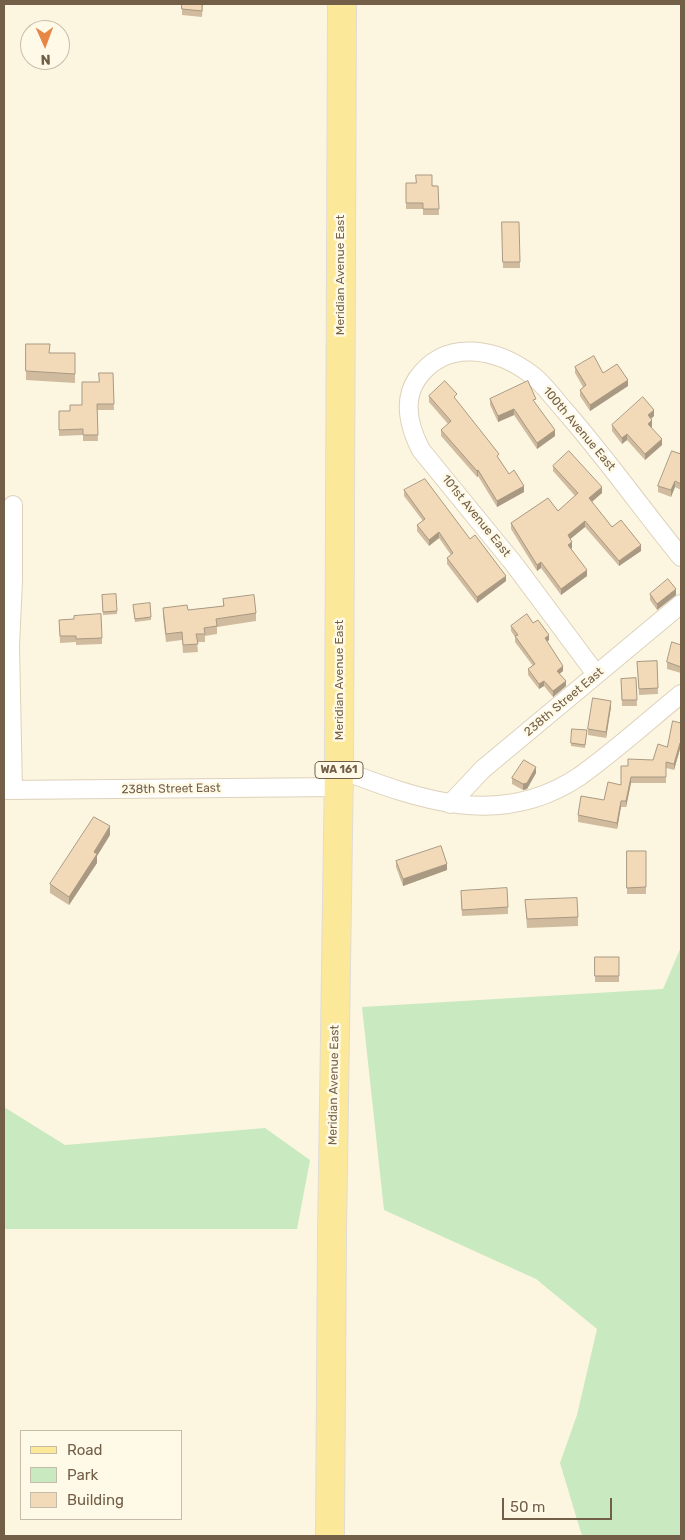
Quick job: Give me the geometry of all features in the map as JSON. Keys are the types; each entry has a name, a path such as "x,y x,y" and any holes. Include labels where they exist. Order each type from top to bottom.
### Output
{"main road":[{"name":"Meridian Avenue East","path":"330,1536 339,778 342,4"}],"street":[{"name":"100th Avenue East","path":"447,356 471,351 488,352 503,357 534,376 586,435 681,557"},
{"name":"101st Avenue East","path":"447,356 427,368 414,383 410,392 409,414 411,432 422,450 514,564 596,674"},
{"path":"8,790 10,646 14,580 12,505"},
{"name":"238th Street East","path":"450,804 483,770 596,674 665,620 681,604"},
{"path":"339,778 385,786 450,804 502,805 535,798 558,789 580,775 681,694"},
{"name":"238th Street East","path":"8,790 339,778"}],"green space":[{"path":"681,947 681,1536 582,1536 560,1463 577,1415 597,1329 536,1279 384,1210 362,1007 663,989"},
{"path":"4,1107 65,1145 265,1128 310,1160 297,1229 4,1229"}],"building":[{"path":"182,4 202,4 202,11 182,9"},
{"path":"416,175 432,175 432,186 438,186 439,209 423,209 423,203 406,203 406,183 416,183"},
{"path":"502,222 519,222 520,262 503,262"},
{"path":"26,344 50,344 49,353 75,353 75,374 26,371"},
{"path":"594,356 603,373 617,364 628,380 590,405 580,390 586,385 575,367"},
{"path":"99,373 113,373 114,404 97,404 98,435 83,435 83,429 59,430 59,411 70,411 70,405 82,405 82,382 99,382"},
{"path":"445,381 457,394 454,397 499,454 497,456 509,474 514,470 524,486 497,501 478,470 441,430 451,421 429,396"},
{"path":"528,381 536,399 533,400 555,430 537,443 514,409 498,416 490,399"},
{"path":"643,397 654,410 648,415 652,420 648,424 662,439 645,454 627,434 622,438 612,425"},
{"path":"569,451 602,487 589,498 612,527 621,520 641,545 619,561 585,521 568,535 572,542 568,545 587,570 561,589 541,562 537,565 511,523 548,498 558,511 578,493 553,466"},
{"path":"672,451 681,454 681,484 675,481 671,490 658,486"},
{"path":"425,479 470,539 475,535 506,576 477,597 447,558 453,553 439,532 429,540 417,525 425,519 404,490"},
{"path":"668,579 676,589 657,604 650,594"},
{"path":"116,594 117,611 103,612 102,595"},
{"path":"254,595 256,613 216,619 217,626 204,628 205,634 196,634 198,644 183,645 182,632 166,634 163,608 187,605 188,610 224,606 223,599"},
{"path":"150,603 151,617 135,619 133,605"},
{"path":"101,614 102,638 76,639 76,636 60,636 59,620 74,619 74,616"},
{"path":"527,614 533,623 538,620 549,635 545,638 563,666 557,671 566,681 553,691 544,681 539,684 528,669 535,664 515,636 518,635 511,626"},
{"path":"672,642 681,645 681,667 667,662"},
{"path":"657,661 658,688 639,689 637,662"},
{"path":"636,678 637,700 622,700 621,679"},
{"path":"593,698 611,701 606,732 588,729"},
{"path":"673,721 681,723 681,743 674,764 666,762 666,777 631,777 626,801 621,801 617,823 578,815 581,796 604,800 608,782 621,785 621,766 628,766 628,759 653,760 658,744 667,747"},
{"path":"572,729 587,730 585,745 571,743"},
{"path":"524,760 536,767 527,783 523,784 512,778"},
{"path":"94,817 110,826 94,852 97,854 69,897 50,884"},
{"path":"441,846 447,864 403,879 396,861"},
{"path":"627,851 646,851 646,887 627,888"},
{"path":"507,888 508,907 462,910 461,891"},
{"path":"577,898 578,917 527,919 525,900"},
{"path":"595,957 619,957 619,976 595,976"}]}
